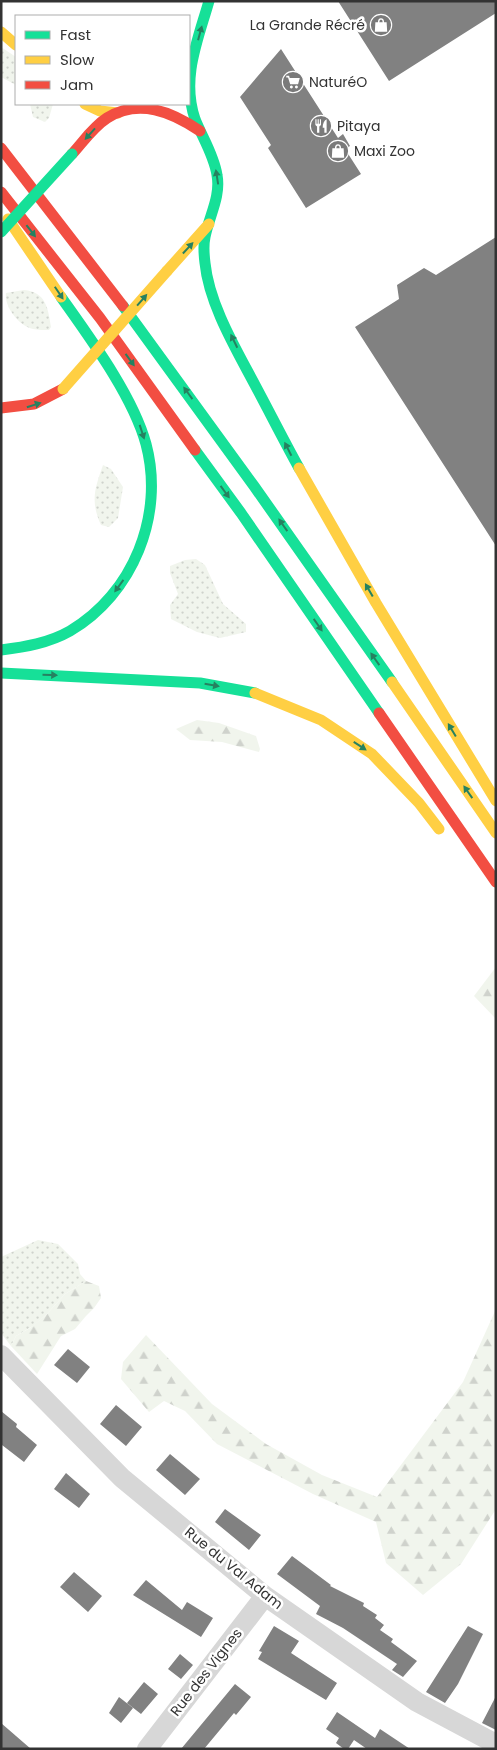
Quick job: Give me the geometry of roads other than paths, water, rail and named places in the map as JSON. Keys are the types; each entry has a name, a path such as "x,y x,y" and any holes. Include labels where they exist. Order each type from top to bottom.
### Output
{"main road":[{"path":"190,72 209,1"},
{"path":"1,32 15,44"},
{"path":"190,97 200,132 213,158 218,178 218,197 208,224 204,252 208,282 219,312 294,460 414,667 496,801"},
{"path":"86,105 92,109 118,113"},
{"path":"1,232 96,127 107,118 144,106 172,114 200,132"},
{"path":"1,148 66,228 174,372 262,494 496,832"},
{"path":"1,192 100,318 235,505 496,882"},
{"path":"1,210 107,364 139,422 148,449 153,485 150,514 144,542 131,569 102,608 80,626 51,640 22,648 1,650"},
{"path":"1,408 28,407 45,401 63,389 208,224"},
{"path":"1,673 200,683 257,693 321,720 372,754 419,803 448,841"}],"street":[{"name":"Rue du Val Adam","path":"1,1355 122,1478 266,1596 417,1702 496,1744"},
{"name":"Rue des Vignes","path":"147,1749 266,1596"}],"place":[{"name":"La Grande Récré","path":"381,25"},
{"name":"NaturéO","path":"293,82"},
{"name":"Pitaya","path":"321,126"},
{"name":"Maxi Zoo","path":"338,151"}]}
